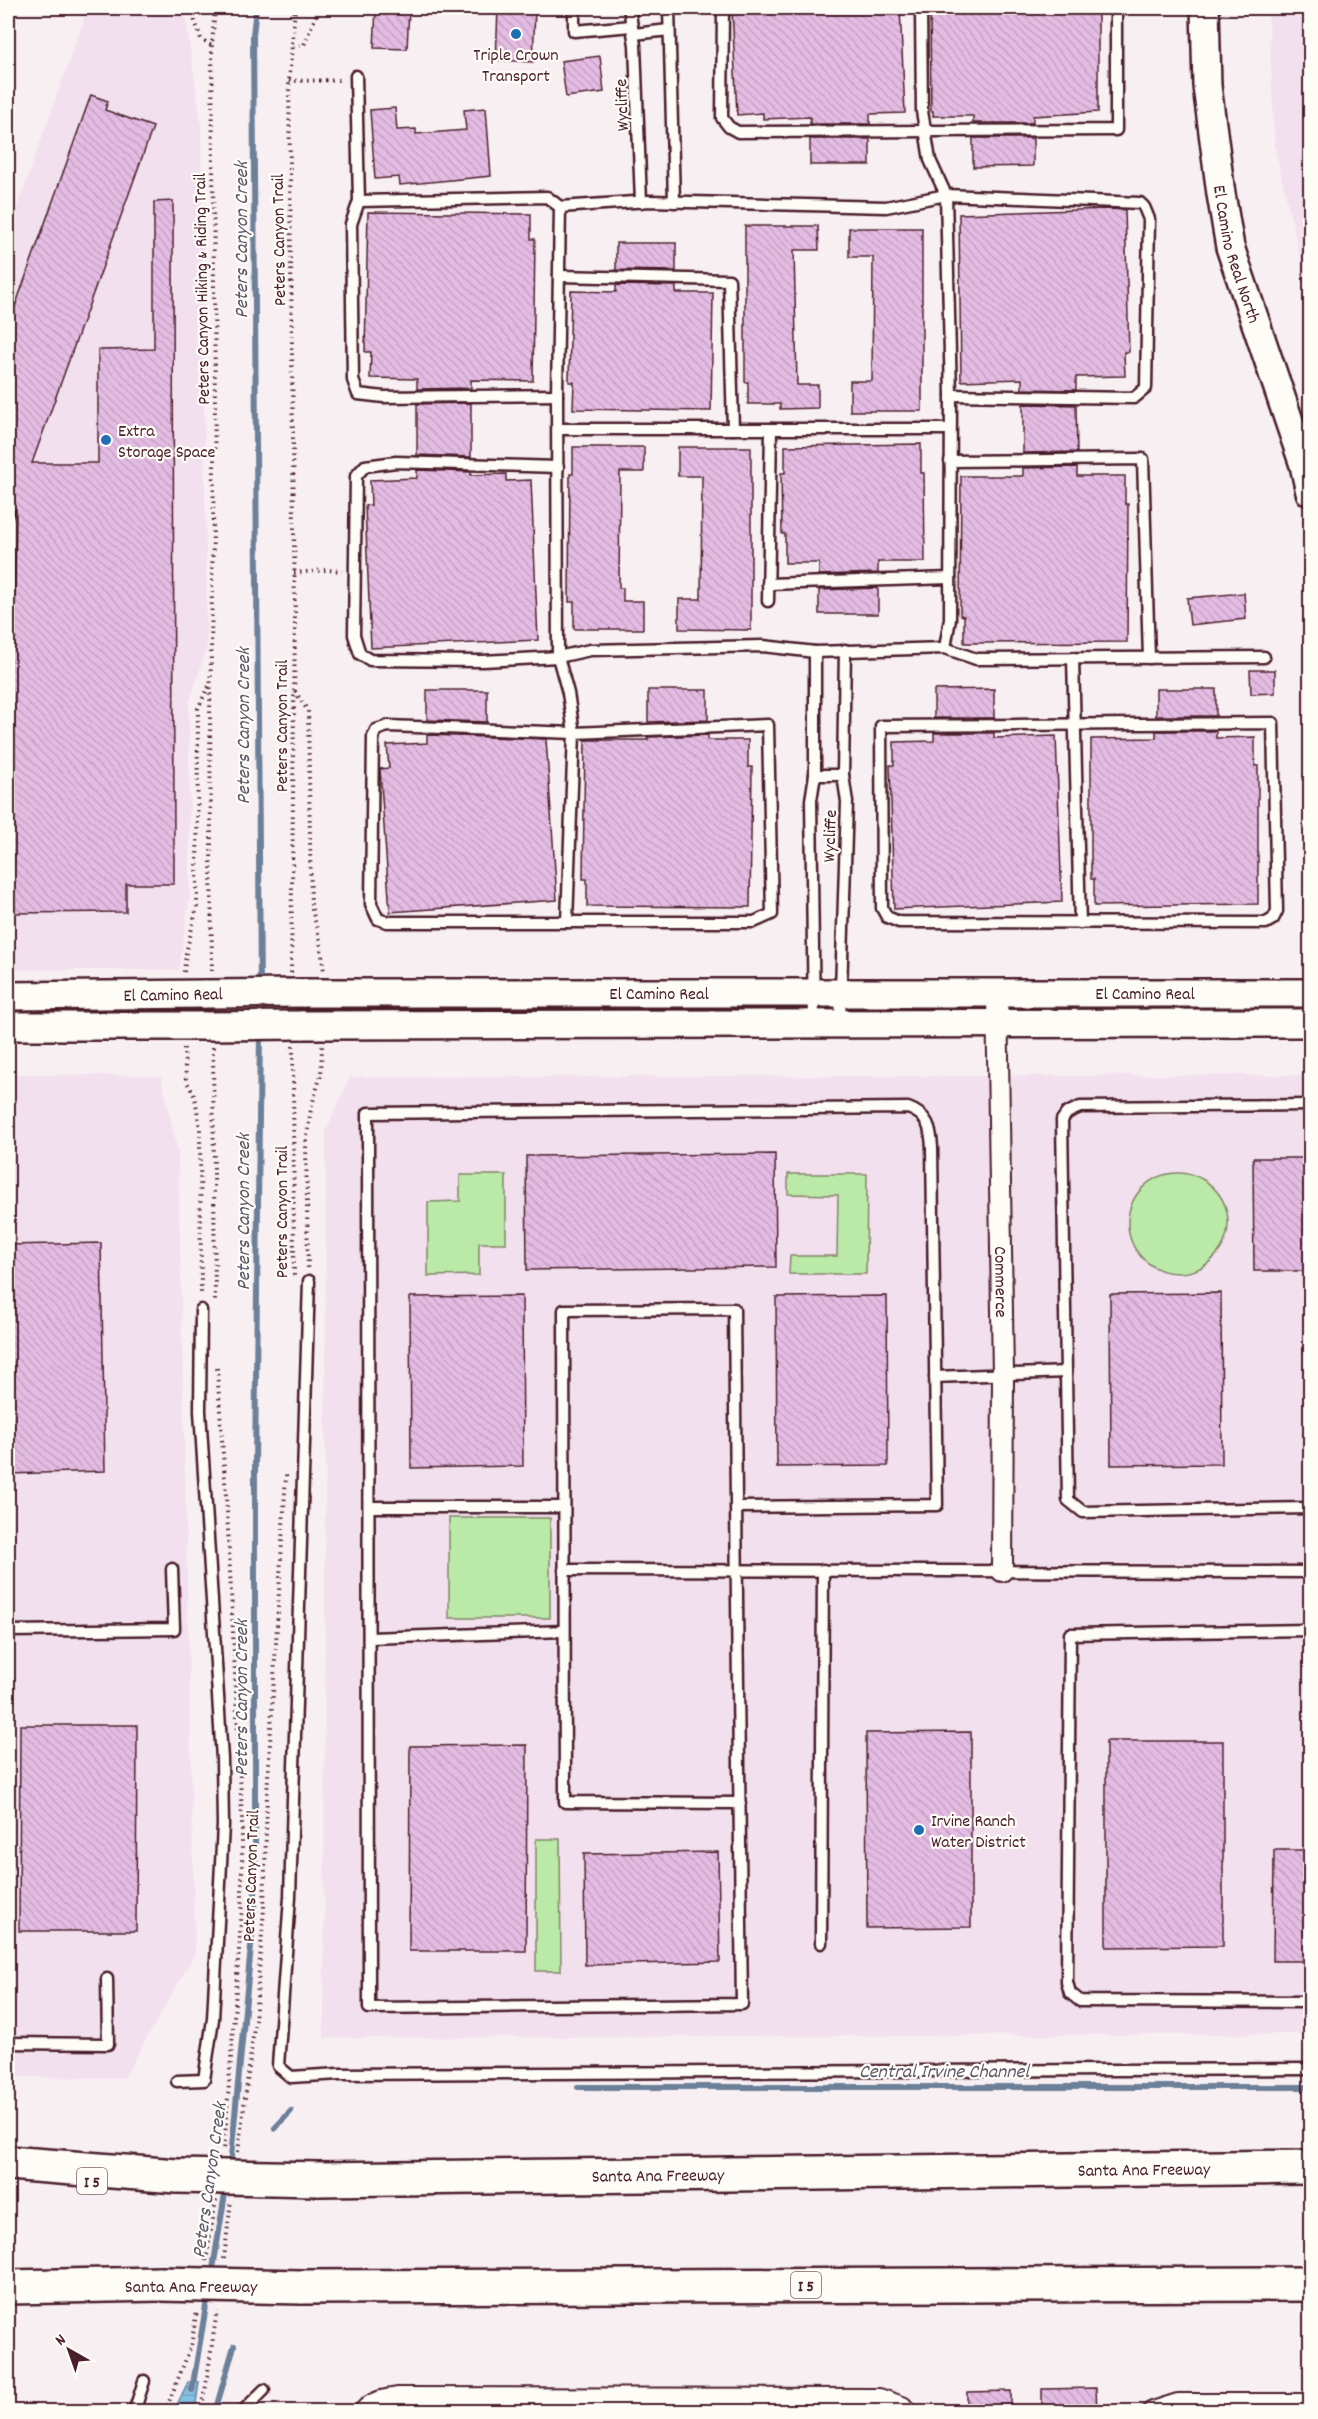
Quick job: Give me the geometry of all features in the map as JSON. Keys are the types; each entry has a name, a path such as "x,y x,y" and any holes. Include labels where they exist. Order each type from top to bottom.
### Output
{"highway":[{"path":"8,2163 177,2176"},
{"name":"Santa Ana Freeway","path":"8,2183 177,2176 318,2179 1311,2167"},
{"name":"Santa Ana Freeway","path":"8,2287 160,2284 302,2287 1311,2284"}],"main road":[{"name":"El Camino Real North","path":"1205,8 1207,86 1230,247 1309,478"},
{"name":"El Camino Real","path":"8,996 206,993 297,984 813,992 1311,993"},
{"name":"El Camino Real","path":"8,1026 206,1026 297,1034 827,1023 1311,1023"}],"street":[{"name":"Commerce","path":"997,993 1003,1375 1002,1571"},
{"path":"367,2408 398,2398 879,2399 904,2409"},
{"path":"1153,2412 1178,2404 1311,2404"}],"lane":[{"path":"574,8 574,31 669,30"},
{"name":"Wycliffe","path":"629,8 633,30 641,202"},
{"path":"669,8 674,202"},
{"path":"723,8 722,118 729,127 738,132 1116,130 1116,8"},
{"path":"921,8 922,111 930,160 946,195 951,395 950,619 945,648"},
{"path":"356,75 359,201 351,224 353,381 358,394 384,397 557,395"},
{"path":"359,201 547,197 560,207 641,202 886,207 946,195 1140,203 1144,207 1149,219 1146,388 1134,398 951,395"},
{"path":"560,207 557,395 558,657 568,693 574,733 567,922"},
{"path":"559,276 729,279 733,429"},
{"path":"558,429 950,429"},
{"path":"768,601 771,429"},
{"path":"950,461 1143,459 1149,658"},
{"path":"558,467 396,462 365,466 356,476 354,635 360,654 370,660 482,661 558,657 590,650 763,646 815,652 945,648 976,658 1264,657"},
{"path":"768,584 950,578"},
{"name":"Wycliffe","path":"827,1023 840,992 847,802 843,775 845,650"},
{"name":"Wycliffe","path":"815,652 814,776 811,800 813,992 827,1023"},
{"path":"1073,658 1080,923"},
{"path":"1273,723 1277,911 1273,919 1266,923 1080,923 899,922 887,917 882,908 881,726 1075,725 1273,723"},
{"path":"768,725 771,914 754,922 387,922 378,920 371,904 373,737 376,730 388,726 574,733 768,725"},
{"path":"814,776 843,775"},
{"path":"1311,1106 1080,1107 1068,1113 1062,1120 1068,1500 1083,1512 1311,1508"},
{"path":"736,1508 937,1505 931,1132 927,1121 918,1111 908,1108 368,1113 369,2008 742,2004 740,1803 736,1508 734,1309 564,1310 565,1802 740,1803"},
{"path":"309,1281 290,1897 278,2066 291,2077 339,2074 1311,2069"},
{"path":"177,2080 204,2080 213,2019 223,1825 222,1759 200,1411 201,1310"},
{"path":"935,1377 1066,1372"},
{"path":"369,1507 564,1507"},
{"path":"8,1631 174,1629 172,1569"},
{"path":"564,1570 1311,1572"},
{"path":"821,1943 823,1570"},
{"path":"1311,1630 1070,1634 1067,1982 1070,1993 1080,2001 1311,2002"},
{"path":"370,1638 564,1631"},
{"path":"8,2043 108,2044 107,1979"},
{"path":"134,2412 144,2381"},
{"path":"242,2412 264,2390"}],"path":[{"path":"195,8 195,21 201,39 212,45"},
{"name":"Peters Canyon Hiking & Riding Trail","path":"210,715 215,407 212,45 215,8"},
{"name":"Peters Canyon Trail","path":"295,8 290,81 297,984"},
{"path":"293,47 304,45 319,8"},
{"path":"290,81 343,80 343,76 356,75"},
{"path":"294,573 326,570 355,573"},
{"path":"184,976 186,953 197,907 198,708 210,683"},
{"path":"294,691 308,711 311,906 321,940 324,974"},
{"name":"Peters Canyon Trail","path":"294,1280 297,1034"},
{"path":"184,1047 186,1080 195,1097 200,1129 201,1310"},
{"path":"309,1281 306,1144 311,1108 321,1075 322,1047"},
{"name":"Peters Canyon Trail","path":"237,2162 255,2021 264,1909 267,1794 286,1469"},
{"path":"223,2157 227,2125"},
{"path":"204,2268 218,2190"},
{"path":"223,2265 232,2196"},
{"path":"202,2412 218,2300"},
{"path":"165,2412 191,2346 198,2301"}],"shaded area":[{"name":"Extra Storage Space","path":"88,8 184,8 201,121 207,648 189,704 190,893 179,970 8,970 8,232"},
{"path":"1268,8 1310,8 1310,301 1275,149"},
{"path":"8,1074 161,1076 178,1152 195,1954 124,2078 8,2077"},
{"path":"1310,1075 1310,2034 324,2038 326,1131 350,1077"}],"green space":[{"path":"1178,1173 1206,1181 1220,1195 1228,1223 1220,1251 1206,1265 1178,1273 1150,1265 1136,1251 1128,1223 1136,1195 1150,1181"},
{"path":"788,1174 867,1174 866,1274 789,1274 790,1256 837,1256 838,1195 788,1194"},
{"path":"460,1175 506,1175 506,1243 479,1243 479,1275 428,1276 428,1202 460,1201"},
{"path":"449,1518 550,1518 550,1618 449,1618"},
{"path":"536,1839 560,1839 561,1971 536,1971"}],"water":[{"path":"188,2382 199,2382 195,2411 174,2411"}],"building":[{"path":"376,8 409,8 407,49 374,48"},
{"name":"Triple Crown Transport","path":"498,8 535,8 533,62 496,60"},
{"path":"732,8 900,8 905,113 870,114 870,124 810,124 810,117 763,119 763,113 737,115"},
{"path":"930,8 1098,8 1098,112 1033,116 1033,123 973,123 973,116 933,116 933,111 931,111"},
{"path":"600,56 604,92 566,97 561,61"},
{"name":"Extra Storage Space","path":"91,95 108,101 105,110 153,127 32,463 98,463 98,350 154,349 154,202 173,201 174,884 126,884 126,912 8,913 8,633 14,633 16,508 10,525 8,525 8,326"},
{"path":"395,108 397,130 416,129 416,134 466,130 464,110 486,108 491,176 400,185 399,177 375,179 370,110"},
{"path":"973,138 1033,138 1033,166 973,167"},
{"path":"810,139 870,139 870,165 810,165"},
{"path":"1125,210 1129,352 1124,352 1125,376 1076,377 1076,390 1022,389 1022,379 961,381 959,214"},
{"path":"368,212 531,214 531,239 535,239 533,381 471,380 471,388 417,389 417,379 370,378 371,352 365,352"},
{"path":"745,226 818,226 819,250 794,250 797,385 818,385 818,408 780,409 780,404 748,404 748,382 745,382"},
{"path":"849,228 922,228 922,411 850,411 850,381 872,381 873,257 849,257"},
{"path":"616,243 676,243 676,271 616,270"},
{"path":"616,285 676,286 676,293 713,293 711,411 573,409 574,382 569,382 571,291 616,292"},
{"path":"471,403 471,457 417,455 417,404"},
{"path":"1023,404 1076,405 1077,452 1023,453"},
{"path":"921,444 921,473 924,473 925,562 878,562 878,573 819,575 819,563 785,563 781,473 785,473 785,446"},
{"path":"573,447 644,447 644,472 620,472 619,588 623,588 623,601 643,601 643,629 574,629 574,602 569,602 570,474 573,474"},
{"path":"678,447 751,447 751,630 679,629 679,599 701,599 702,476 678,476"},
{"path":"1077,467 1077,476 1125,476 1125,504 1128,504 1127,642 964,643 964,616 960,615 961,476 1023,476 1023,468"},
{"path":"417,470 471,472 471,475 506,474 506,481 531,480 538,640 371,648 365,506 371,505 370,480 417,478"},
{"path":"878,588 878,614 819,614 819,590"},
{"path":"1244,593 1246,619 1190,625 1187,598"},
{"path":"1250,670 1275,670 1275,693 1251,694"},
{"path":"994,689 994,718 934,718 934,690"},
{"path":"1156,689 1216,689 1216,716 1156,716"},
{"path":"427,690 487,690 487,722 427,720"},
{"path":"648,690 708,690 708,720 648,722"},
{"path":"1156,731 1216,731 1216,738 1255,737 1255,766 1258,766 1258,904 1094,906 1094,879 1091,879 1091,739 1156,738"},
{"path":"934,733 994,733 994,738 1056,736 1062,902 894,909 890,765 894,765 894,742 934,741"},
{"path":"427,735 546,739 557,900 390,912 380,769 389,768 387,745 427,743"},
{"path":"708,735 708,740 748,740 748,767 752,767 750,907 587,906 587,879 583,879 585,740 648,740 648,737"},
{"path":"775,1154 776,1267 527,1270 526,1156"},
{"path":"1253,1158 1311,1158 1311,1271 1254,1271"},
{"path":"101,1243 105,1471 9,1474 8,1245"},
{"path":"1221,1293 1222,1464 1111,1465 1110,1294"},
{"path":"522,1296 523,1466 411,1468 410,1297"},
{"path":"887,1296 888,1466 777,1467 776,1297"},
{"path":"20,1725 137,1725 136,1931 19,1931"},
{"name":"Irvine Ranch Water District","path":"971,1732 971,1927 867,1928 866,1733"},
{"path":"1106,1741 1223,1741 1223,1946 1106,1947"},
{"path":"527,1745 526,1951 409,1951 410,1746"},
{"path":"1274,1850 1311,1850 1311,1961 1273,1961"},
{"path":"718,1852 720,1962 585,1965 584,1854"},
{"path":"1096,2388 1097,2412 1042,2412 1042,2389"},
{"path":"1011,2391 1011,2412 967,2412 967,2392"}],"waterway":[{"name":"Peters Canyon Creek","path":"256,8 253,35 260,988"},
{"name":"Peters Canyon Creek","path":"230,2168 255,1904 255,1465 260,1031"},
{"name":"Central Irvine Channel","path":"578,2087 1310,2087"},
{"name":"Central Irvine Channel","path":"275,2128 291,2111"},
{"name":"Peters Canyon Creek","path":"212,2275 226,2187"},
{"name":"Peters Canyon Creek","path":"192,2390 208,2294"},
{"name":"Central Irvine Channel","path":"215,2412 234,2346"}],"place":[{"name":"Triple Crown Transport","path":"516,34"},
{"name":"Extra Storage Space","path":"106,440"},
{"name":"Irvine Ranch Water District","path":"919,1830"}]}
